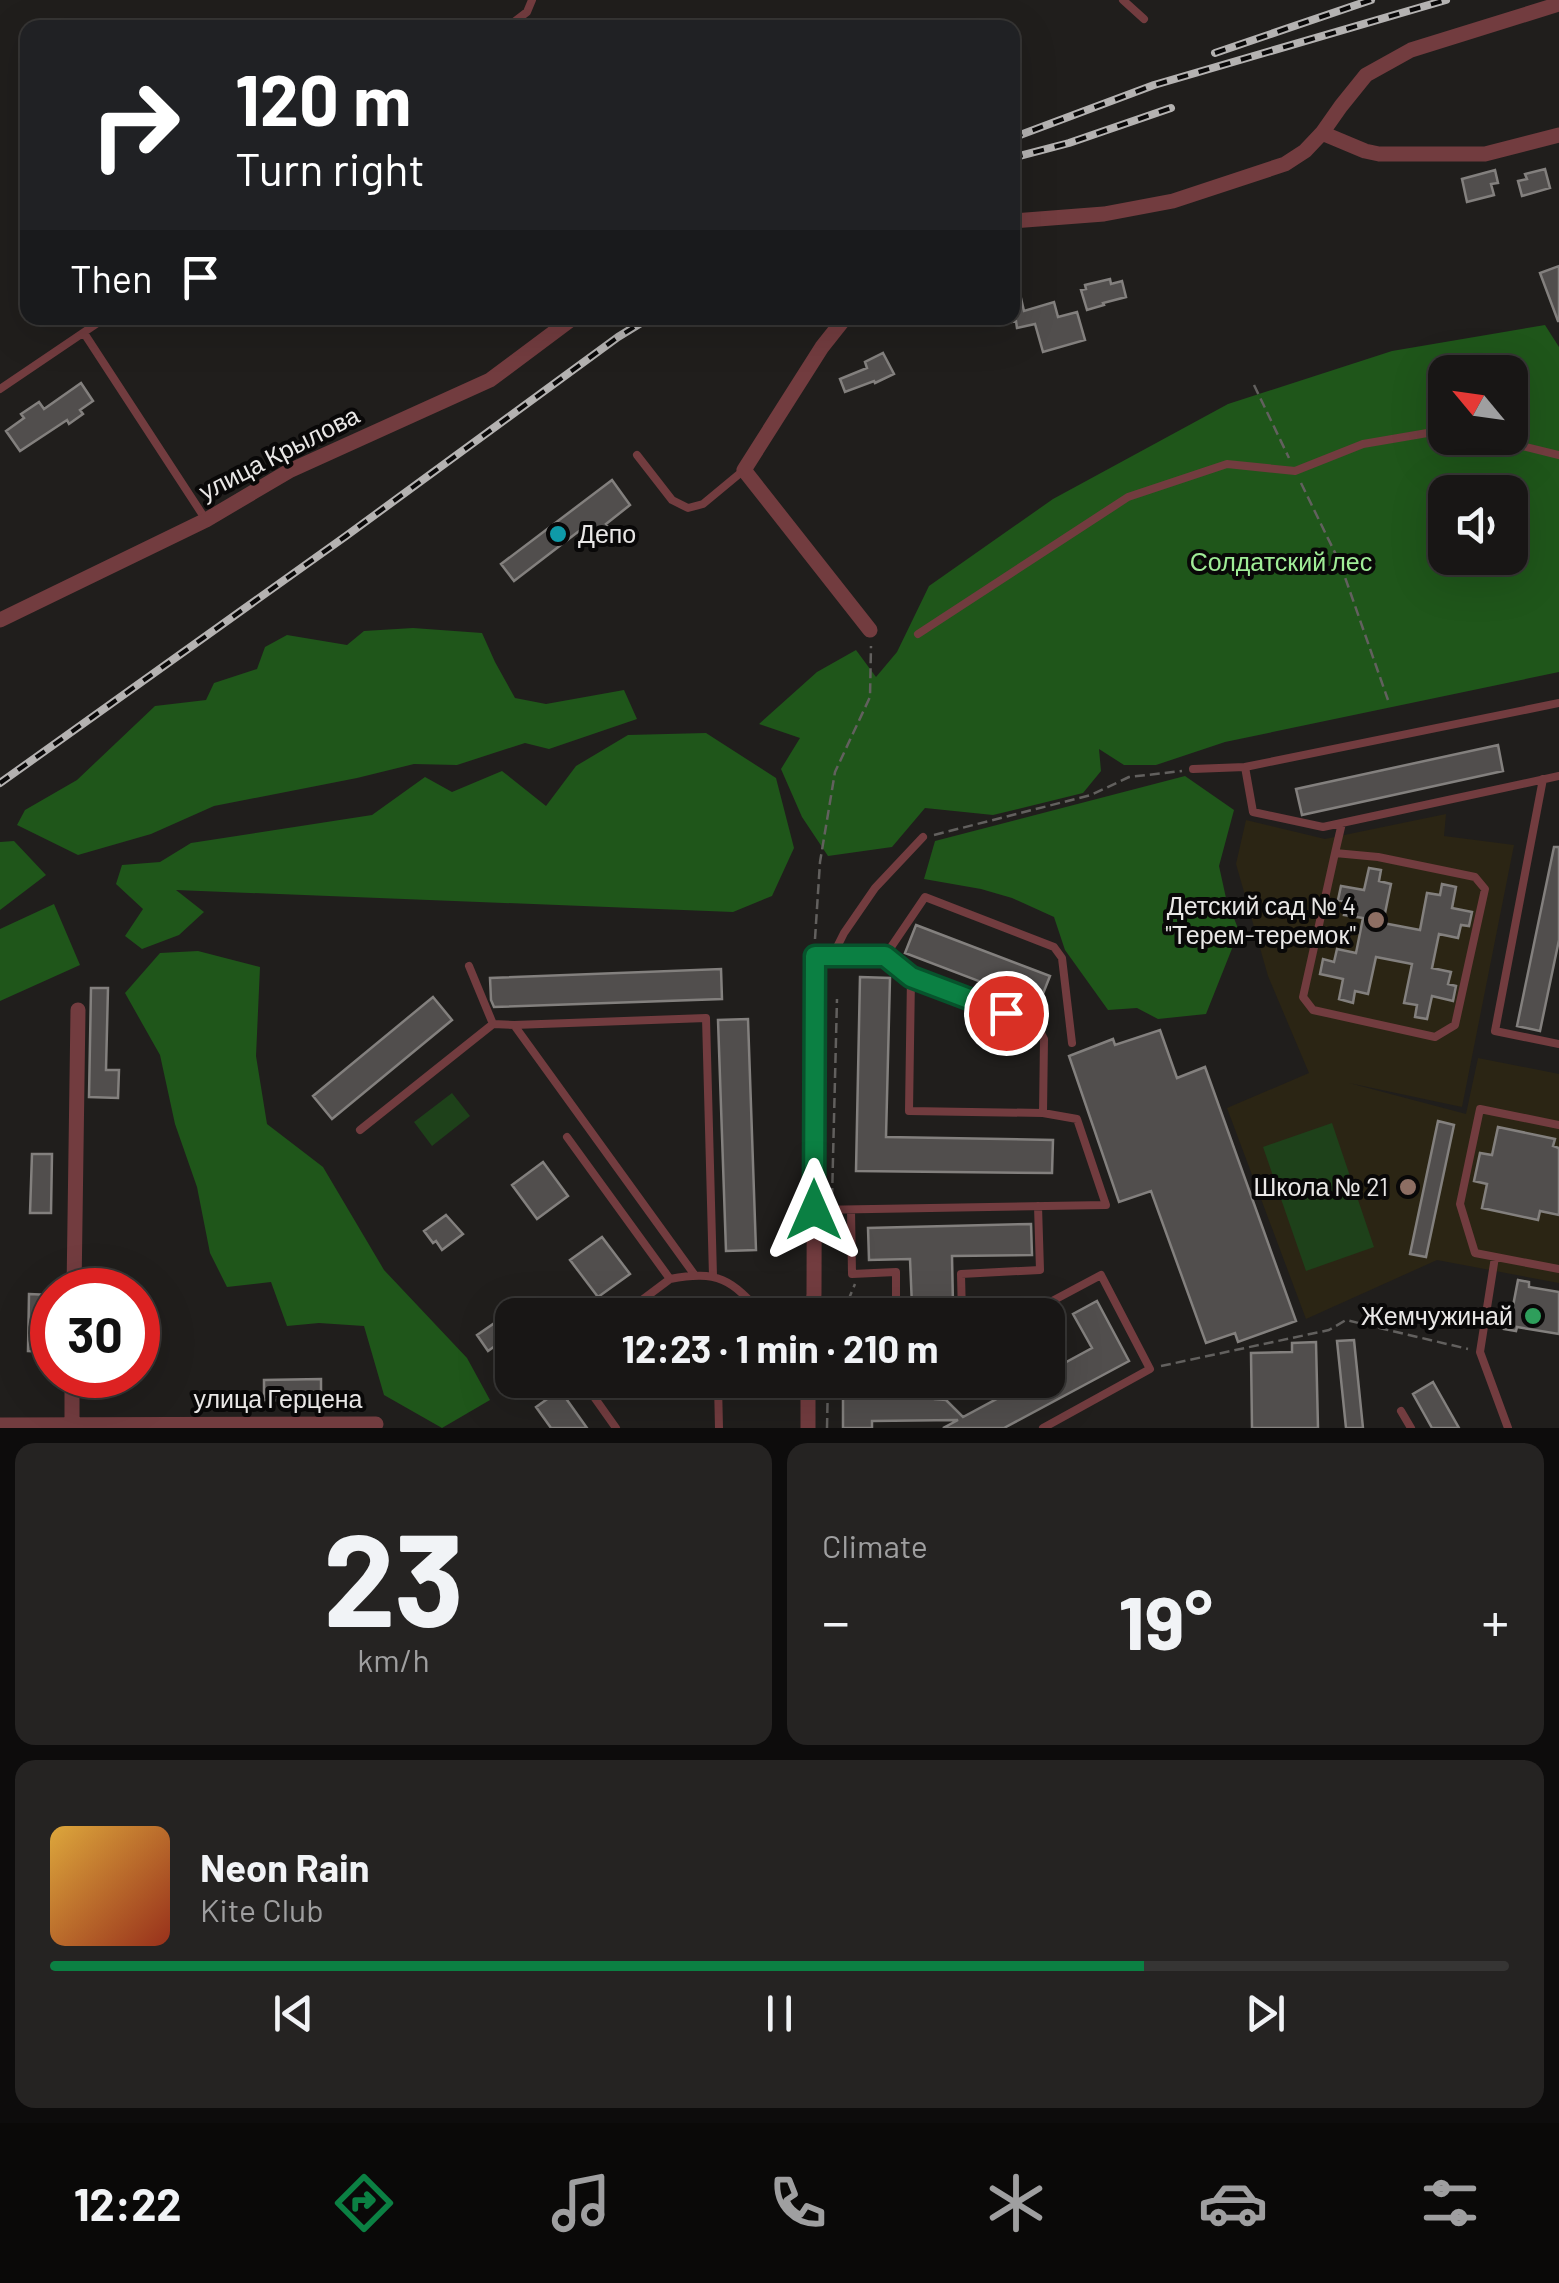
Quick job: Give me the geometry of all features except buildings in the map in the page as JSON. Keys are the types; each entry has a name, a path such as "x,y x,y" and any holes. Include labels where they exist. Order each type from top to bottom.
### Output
{"street":[{"path":"1020,220 1104,214 1173,200 1285,164 1322,133 1366,76 1411,50 1559,4"},
{"path":"1322,133 1380,154 1486,154 1559,135"},
{"name":"улица Крылова","path":"0,620 206,520 289,470 490,380 564,325"},
{"path":"839,325 744,470 870,630"},
{"path":"812,1298 815,956"},
{"path":"74,1268 78,1010"},
{"path":"72,1398 72,1427"},
{"path":"808,1398 808,1428"},
{"name":"улица Герцена","path":"0,1425 376,1424"}],"lane":[{"path":"516,20 527,12 532,0"},
{"path":"1124,0 1144,19"},
{"path":"0,389 95,325"},
{"path":"84,333 206,520"},
{"path":"918,634 1128,497 1227,464 1296,471 1362,444 1428,433"},
{"path":"1528,447 1559,455"},
{"path":"637,455 672,500 688,508 703,504 744,470"},
{"path":"1193,770 1245,767 1559,703"},
{"path":"1245,767 1253,812 1323,826 1559,776"},
{"path":"1543,779 1495,1031 1559,1044"},
{"path":"1335,853 1378,857 1475,877 1484,889 1455,1025 1435,1037 1314,1010 1303,997 1335,853 1342,823"},
{"path":"833,956 874,888 923,838"},
{"path":"885,956 925,896 1054,947 1062,958 1072,1043"},
{"path":"815,956 885,956 911,977 1037,1025 1044,1039 1042,1112"},
{"path":"469,966 493,1024"},
{"path":"814,1210 1106,1205 1077,1118 1042,1112 909,1110 911,977"},
{"path":"360,1130 493,1024 706,1018 713,1276"},
{"path":"514,1026 694,1274"},
{"path":"1559,1125 1480,1109 1460,1204 1475,1253 1559,1270"},
{"path":"567,1137 670,1279"},
{"path":"961,1298 960,1274 1040,1270 1038,1206"},
{"path":"851,1210 852,1274 896,1272 896,1298"},
{"path":"1495,1256 1480,1352 1508,1428"},
{"path":"645,1298 670,1279 694,1274 713,1276 732,1285 745,1298"},
{"path":"1043,1428 1150,1369 1101,1275 1058,1298"},
{"path":"595,1398 616,1428"},
{"path":"718,1398 719,1428"},
{"path":"1402,1411 1411,1428"}],"path":[{"path":"1254,385 1340,563 1388,700"},
{"path":"815,956 820,862 835,772 870,698 870,630"},
{"path":"923,838 1091,795 1129,777 1193,770"},
{"path":"832,1210 837,999"},
{"path":"849,1298 860,1274"},
{"path":"1150,1369 1329,1330 1346,1320 1480,1352"},
{"path":"827,1428 828,1398"}],"shaded area":[{"path":"1446,814 1444,836 1514,845 1462,1107 1349,1083 1466,1114 1478,1058 1559,1074 1559,1283 1437,1260 1306,1319 1227,1108 1309,1073 1268,976 1236,864 1246,820 1325,839"}],"green space":[{"name":"Солдатский лес","path":"1545,325 1559,347 1559,672 1225,742 1156,765 1124,765 1099,749 1101,771 1083,793 993,815 925,808 892,847 828,856 802,817 781,769 800,738 759,724 817,672 856,650 876,677 897,652 929,586 1053,499 1228,404 1392,351"},
{"path":"413,628 482,633 515,698 546,704 624,690 637,719 549,749 525,743 457,765 414,764 214,806 151,834 78,855 17,825 25,810 77,780 155,706 206,700 214,683 257,669 265,647 287,635 347,645 364,631"},
{"path":"706,733 776,778 794,848 772,896 733,912 176,890 204,912 179,935 142,949 125,936 143,909 116,884 122,865 160,862 191,843 372,815 425,777 452,792 502,771 546,806 576,766 628,735"},
{"path":"1185,776 1234,810 1219,866 1239,931 1206,1014 1158,1019 1137,1008 1108,1010 1065,950 1054,917 1012,898 924,879 935,841"},
{"path":"14,841 46,875 0,910 0,842"},
{"path":"54,904 80,965 0,1001 0,929"},
{"path":"198,951 260,967 256,1056 267,1124 323,1167 384,1270 467,1358 490,1400 442,1428 384,1395 364,1326 287,1326 271,1282 227,1287 210,1253 197,1187 175,1124 160,1055 125,993 160,953"},
{"path":"452,1093 470,1116 432,1146 414,1122"},
{"path":"1332,1123 1374,1247 1306,1271 1263,1147"}],"railway":[{"path":"1215,53 1371,0"},
{"path":"1020,135 1154,85 1446,0"},
{"path":"1020,156 1171,108"},
{"path":"0,783 638,325"}],"place":[{"name":"Депо","path":"558,534"},
{"name":"Детский сад № 4 \"Терем-теремок\"","path":"1376,920"},
{"name":"Школа № 21","path":"1408,1187"},
{"name":"Жемчужинай","path":"1533,1316"}],"route":[{"path":"814,1210 815,956 885,956 911,977 1006,1013"}]}
